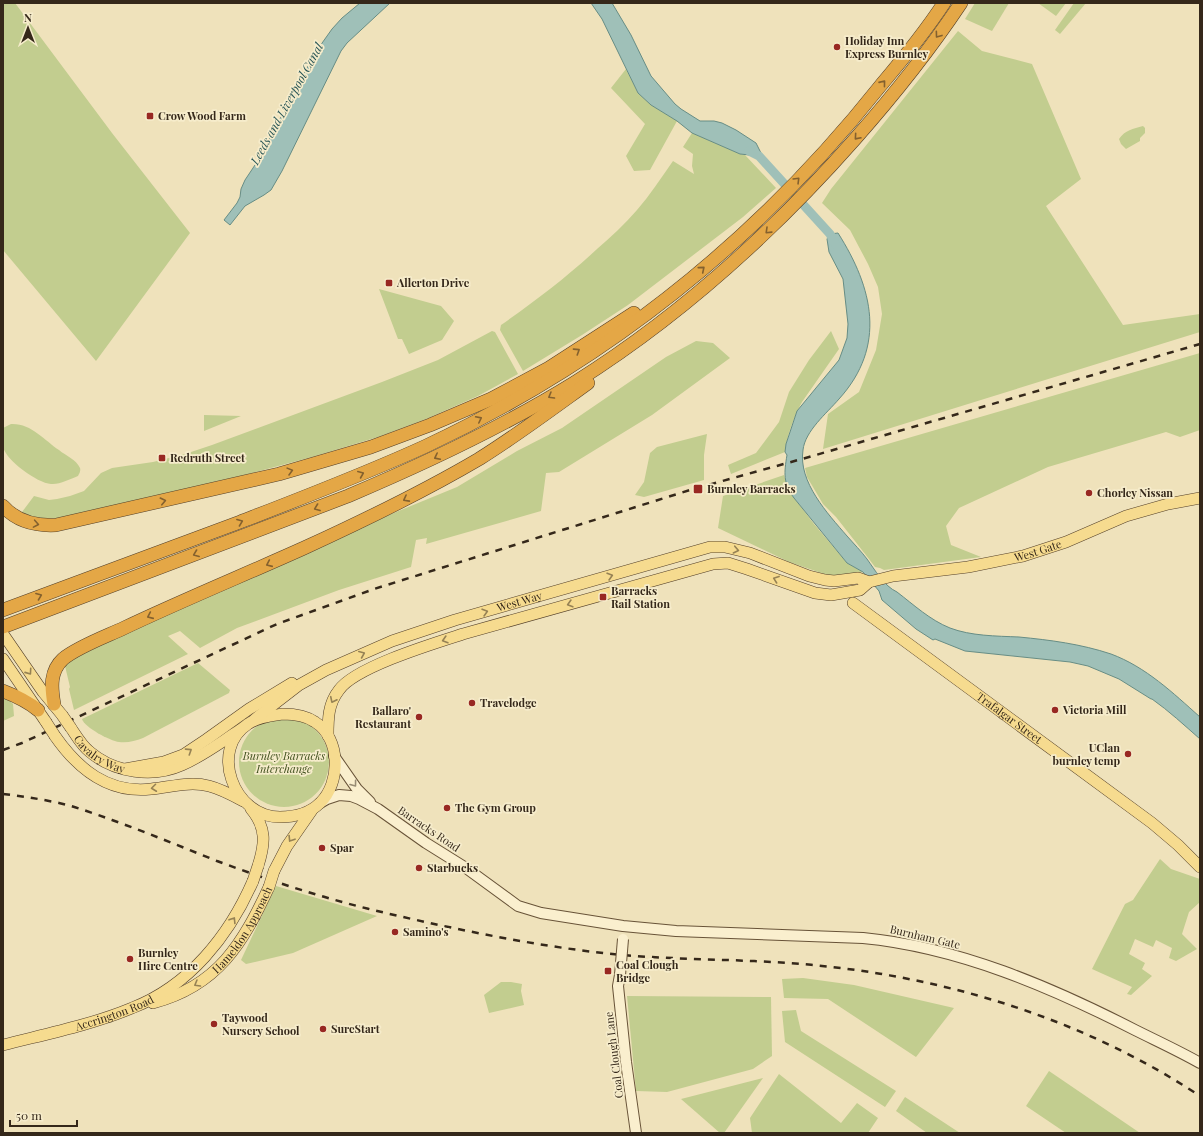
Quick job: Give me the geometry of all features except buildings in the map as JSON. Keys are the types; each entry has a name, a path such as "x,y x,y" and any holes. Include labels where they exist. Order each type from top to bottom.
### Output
{"highway":[{"path":"3,610 300,499 384,465 428,445 521,397 566,370 652,311 757,221 811,166 864,107 903,59 944,3"},
{"path":"4,633 348,496 434,459 530,409 574,382 663,321 767,232 820,179 874,118 917,65 961,3"},
{"path":"54,704 51,687 52,678 57,666 69,655 147,617 360,522 472,462 535,421 655,335 689,306 708,284"},
{"path":"3,506 16,518 26,522 56,525 279,474 371,447 430,425 491,399 549,368 640,309 672,294"},
{"path":"3,691 27,702 38,710"}],"main road":[{"name":"West Gate","path":"869,582 893,576 968,567 1023,556 1066,542 1126,516 1168,504 1200,498"},
{"name":"West Way","path":"255,719 299,685 326,670 392,641 455,620 710,547 725,547 750,552 800,572 825,580 834,581 858,578 869,582 860,590 833,594 815,593 728,563 713,564 478,630 397,657 353,677 345,683 335,695 329,709 328,736"},
{"name":"West Way","path":"800,572 802,579 832,585 846,592"},
{"path":"846,592 850,596 853,603"},
{"name":"West Way","path":"833,594 846,603 853,603"},
{"name":"Trafalgar Street","path":"853,603 1152,823 1178,845 1200,867"},
{"name":"Cavalry Way","path":"4,633 43,692 54,704 90,752 112,766 140,772 156,773 182,766 240,730"},
{"name":"Cavalry Way","path":"3,659 64,750 89,774 110,783 137,789 150,789 185,784 209,786 221,790 246,803"},
{"path":"125,769 164,762 183,755 207,740 249,709 274,694 305,676 326,670"},
{"path":"283,714 298,715 316,722 328,736 334,756 334,775 332,785 316,806 290,816 272,816 258,812 246,803 235,789 230,774 229,759 232,744 240,730 255,719 283,714"},
{"name":"Barracks Road","path":"334,756 357,789 378,809 426,844 466,868 518,906 541,913 623,926"},
{"name":"Barracks Road","path":"316,806 333,796 345,796 359,799 378,809"},
{"name":"Hameldon Approach","path":"210,951 239,911 253,881 263,851 263,831 256,814 246,803"},
{"name":"Hameldon Approach","path":"133,1008 177,996 204,980 224,963 253,921 269,887 274,872 294,835 316,806"},
{"name":"Coal Clough Lane","path":"623,926 618,986 626,1062 636,1133"},
{"name":"Burnham Gate","path":"623,926 676,931 863,938 893,941 923,947 974,962 1034,983 1086,1005 1200,1063"},
{"name":"Accrington Road","path":"3,1045 47,1034 133,1008 159,995 174,985 194,968 210,951"}],"green space":[{"path":"3,3 15,3 112,133 190,233 96,361 3,250"},
{"path":"975,3 1009,3 992,31 965,19"},
{"path":"1038,3 1066,3 1056,16"},
{"path":"1074,3 1086,3 1060,34 1055,30"},
{"path":"958,31 982,51 1032,64 1081,179 1046,206 1123,325 1200,314 1200,332 823,449 828,414 859,392 876,350 882,314 878,287 850,230 822,203 831,189"},
{"path":"626,69 638,93 651,105 677,121 650,170 634,171 626,156 645,124 611,88"},
{"path":"1143,126 1145,128 1145,133 1140,138 1140,141 1126,149 1121,144 1119,139 1121,136 1133,129"},
{"path":"692,133 745,155 776,188 743,217 628,305 523,371 500,330 501,325 562,279 618,230 642,204 673,161 694,174 692,166 693,154 683,147"},
{"path":"379,289 441,306 454,321 442,340 409,354 402,339 398,339"},
{"path":"492,331 495,332 518,374 478,396 426,419 378,437 312,457 245,475 66,517 38,518 22,512 34,496 49,500 70,496 84,491 101,473 112,468 153,462 212,445 438,360"},
{"path":"831,331 839,349 802,402 791,426 785,452 731,474 728,465 756,453 779,422 789,392 809,360"},
{"path":"696,341 713,343 730,358 652,415 559,472 546,473 541,511 426,544 427,538 416,540 411,567 339,590 237,628 200,648 180,631 168,636 188,654 74,710 65,666 76,655 384,517 457,487 517,451 562,428 666,357"},
{"path":"1200,353 1200,430 1180,437 1166,432 1048,467 959,508 946,526 951,545 981,557 884,570 875,567 836,517 823,504 807,477 805,468"},
{"path":"204,415 241,416 204,431"},
{"path":"11,424 18,424 31,429 73,460 80,468 78,476 61,483 51,484 38,480 23,470 10,458 3,447 3,428"},
{"path":"707,434 704,455 704,480 644,497 635,495 644,482 650,453 657,447"},
{"path":"784,475 789,491 814,524 847,563 863,572 833,577 789,562 718,528 723,496"},
{"path":"198,663 230,690 229,693 143,738 128,742 115,741 92,730 82,719"},
{"path":"3,697 7,698 13,704 14,716 3,721"},
{"name":"Burnley Barracks Interchange","path":"284,717 301,720 316,730 326,745 329,762 326,779 316,794 301,804 284,807 267,804 252,794 242,779 239,762 242,745 252,730 267,720"},
{"path":"1160,859 1171,869 1200,879 1200,902 1189,912 1182,934 1197,949 1176,961 1169,958 1172,948 1156,940 1153,947 1135,939 1129,954 1145,963 1142,969 1152,976 1131,995 1127,994 1132,987 1092,969 1125,904 1133,900"},
{"path":"276,886 377,916 293,953 246,964 241,960"},
{"path":"803,978 854,985 954,1008 916,1057 828,999 784,998 782,979"},
{"path":"501,982 522,984 521,991 524,1005 489,1013 484,995"},
{"path":"627,996 771,997 772,1056 753,1069 667,1092 636,1091"},
{"path":"796,1010 801,1031 896,1091 885,1107 785,1042 782,1011"},
{"path":"1049,1071 1140,1133 1066,1133 1026,1106"},
{"path":"779,1074 841,1123 857,1103 878,1118 868,1133 752,1133 750,1118"},
{"path":"763,1078 724,1133 720,1133 681,1099"},
{"path":"905,1097 960,1133 927,1133 896,1111"}],"water":[{"path":"360,3 390,3 347,43 341,51 282,171 271,190 245,206 230,225 224,220 237,203 245,180 257,162 315,53 332,29 342,18"},
{"path":"591,3 612,3 631,35 651,76 675,104 700,121 714,121 722,123 736,130 756,143 761,153 759,156 740,154 692,133 677,121 651,105 638,93 602,19"},
{"path":"838,233 860,275 870,317 869,338 864,358 854,379 839,399 812,429 803,450 805,474 823,508 865,556 888,586 936,621 950,628 966,633 1031,638 1065,643 1100,651 1124,659 1158,681 1200,717 1200,739 1152,699 1119,679 1088,666 1070,662 965,651 935,639 933,640 916,629 882,600 879,591 863,572 847,563 790,493 785,478 787,455 785,452 786,444 797,411 839,360 847,338 848,324 843,279 829,252 827,239 830,234"}],"waterway":[{"name":"Leeds and Liverpool Canal","path":"749,151 759,156 830,234 836,245"}],"railway":[{"path":"3,750 22,743 277,624 374,589 690,490 1200,344"},
{"path":"3,794 72,806 217,861 294,888 373,910 455,928 538,944 621,955 758,961 864,971 915,980 965,992 1015,1007 1110,1045 1156,1069 1200,1096"}],"place":[{"name":"Holiday Inn Express Burnley","path":"837,47"},
{"name":"Crow Wood Farm","path":"150,116"},
{"name":"Allerton Drive","path":"389,283"},
{"name":"Redruth Street","path":"162,458"},
{"name":"Burnley Barracks","path":"698,489"},
{"name":"Chorley Nissan","path":"1089,493"},
{"name":"Barracks Rail Station","path":"603,597"},
{"name":"Travelodge","path":"472,703"},
{"name":"Victoria Mill","path":"1055,710"},
{"name":"Ballaro' Restaurant","path":"419,717"},
{"name":"UClan burnley temp","path":"1128,754"},
{"name":"The Gym Group","path":"447,808"},
{"name":"Spar","path":"322,848"},
{"name":"Starbucks","path":"419,868"},
{"name":"Samino's","path":"395,932"},
{"name":"Burnley Hire Centre","path":"130,959"},
{"name":"Coal Clough Bridge","path":"608,971"},
{"name":"Taywood Nursery School","path":"214,1024"},
{"name":"SureStart","path":"323,1029"}]}
